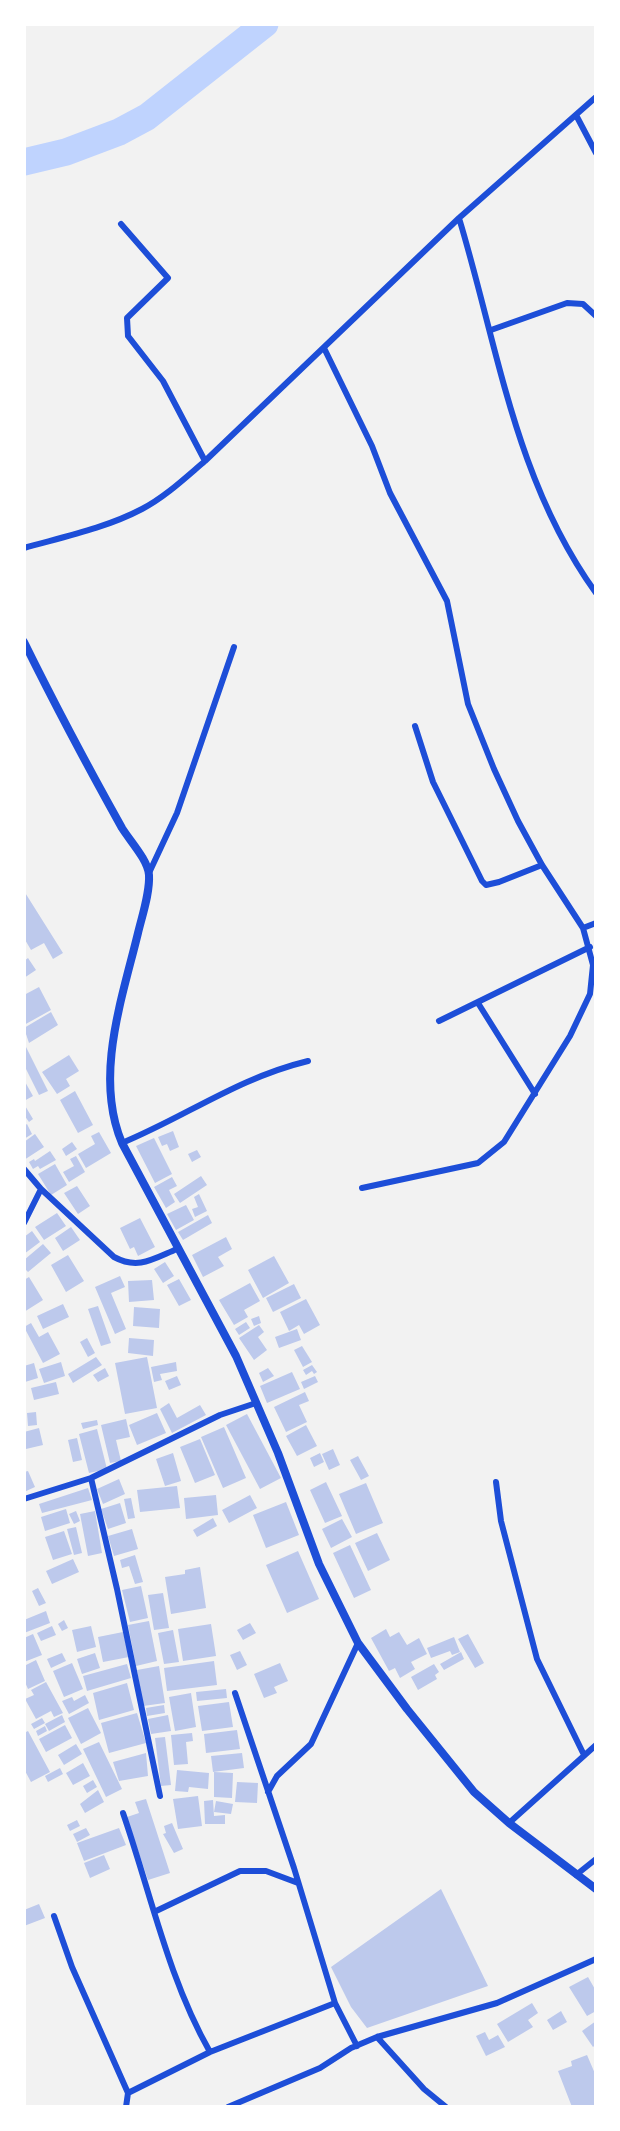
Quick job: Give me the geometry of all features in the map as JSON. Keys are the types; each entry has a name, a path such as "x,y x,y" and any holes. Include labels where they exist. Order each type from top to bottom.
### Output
{"street":[{"path":"24,548 66,537 143,508 205,461 459,218 596,98"},
{"path":"576,115 596,153"},
{"path":"459,218 507,399 528,466 564,541 596,593"},
{"path":"121,224 168,278 127,318 128,336 163,381 205,461"},
{"path":"490,330 567,303 583,304 596,316"},
{"path":"324,348 372,446 390,493 447,600 468,704 518,821 542,865 583,928 590,947 593,965 590,994 570,1036 504,1142 478,1163 362,1188"},
{"path":"24,642 83,758 149,874"},
{"path":"234,647 177,813 149,874 143,911 117,1017 113,1048 111,1108 113,1123 177,1249 226,1336 256,1403 319,1564 358,1643 413,1717 474,1792 509,1823 596,1889"},
{"path":"415,726 433,782 482,881 486,885 499,882 542,865"},
{"path":"583,928 596,923"},
{"path":"439,1020 590,947"},
{"path":"477,1003 535,1094"},
{"path":"122,1143 251,1078 308,1060"},
{"path":"24,1169 91,1238 128,1265 145,1262 177,1249"},
{"path":"24,1223 41,1189"},
{"path":"24,1499 91,1478 220,1415 256,1403"},
{"path":"91,1478 117,1589 160,1796"},
{"path":"496,1482 501,1521 537,1659 584,1755"},
{"path":"268,1791 278,1776 311,1744 358,1643"},
{"path":"235,1693 298,1883 334,2003 357,2046"},
{"path":"509,1823 596,1745"},
{"path":"123,1813 188,2014 210,2052"},
{"path":"576,1875 596,1859"},
{"path":"154,1912 240,1870 266,1871 298,1883"},
{"path":"54,1916 72,1967 128,2093 126,2107"},
{"path":"228,2107 320,2068 377,2037 497,2003 596,1959"},
{"path":"128,2093 210,2052 334,2003"},
{"path":"377,2037 424,2089 446,2107"}],"building":[{"path":"24,891 63,953 53,959 44,943 31,950 24,938"},
{"path":"28,958 36,970 24,978 24,961"},
{"path":"39,987 51,1010 24,1025 24,995"},
{"path":"51,1012 58,1025 29,1043 24,1028"},
{"path":"24,1043 48,1091 39,1095 24,1065"},
{"path":"69,1055 79,1071 66,1079 70,1086 57,1094 42,1072"},
{"path":"24,1080 33,1096 24,1101"},
{"path":"75,1091 93,1125 78,1133 60,1100"},
{"path":"24,1104 33,1119 29,1122 24,1115"},
{"path":"27,1124 32,1134 24,1139 24,1126"},
{"path":"173,1131 179,1147 170,1151 167,1144 162,1146 158,1137"},
{"path":"99,1132 111,1153 86,1168 78,1154 95,1144 91,1136"},
{"path":"35,1134 44,1147 24,1160 24,1142"},
{"path":"154,1138 172,1174 155,1183 136,1146"},
{"path":"72,1142 77,1149 66,1156 62,1149"},
{"path":"197,1150 201,1157 192,1162 188,1154"},
{"path":"50,1151 56,1160 40,1169 38,1166 33,1169 29,1162 34,1159 35,1161"},
{"path":"76,1156 85,1172 69,1182 63,1172 74,1166 70,1159"},
{"path":"55,1164 67,1185 51,1195 38,1174"},
{"path":"201,1176 207,1185 180,1203 174,1194"},
{"path":"172,1177 177,1186 169,1190 175,1202 166,1208 154,1187"},
{"path":"77,1186 90,1206 78,1214 64,1193"},
{"path":"199,1194 207,1211 195,1217 192,1209 198,1207 194,1197"},
{"path":"186,1205 194,1220 176,1230 167,1214"},
{"path":"57,1213 66,1226 44,1240 35,1227"},
{"path":"208,1215 212,1223 183,1240 178,1232"},
{"path":"140,1218 155,1247 138,1256 134,1247 130,1249 120,1228"},
{"path":"71,1227 80,1240 63,1251 55,1238"},
{"path":"32,1231 40,1242 24,1254 24,1237"},
{"path":"226,1237 232,1249 218,1257 224,1266 203,1277 192,1255"},
{"path":"43,1244 51,1253 28,1272 24,1268 24,1260"},
{"path":"68,1255 84,1281 66,1292 51,1265"},
{"path":"274,1256 289,1283 263,1298 248,1270"},
{"path":"165,1262 174,1276 163,1283 154,1269"},
{"path":"120,1276 125,1287 111,1293 126,1329 115,1334 95,1287"},
{"path":"29,1277 43,1300 24,1312 24,1280"},
{"path":"179,1279 191,1300 179,1306 167,1285"},
{"path":"152,1280 154,1300 129,1302 128,1281"},
{"path":"250,1283 260,1301 244,1310 248,1317 234,1325 219,1300"},
{"path":"294,1284 301,1298 273,1312 266,1298"},
{"path":"306,1299 320,1325 304,1334 299,1325 289,1331 280,1312"},
{"path":"63,1304 69,1317 43,1329 37,1316"},
{"path":"98,1306 111,1343 101,1346 88,1309"},
{"path":"134,1307 160,1309 159,1328 133,1326"},
{"path":"259,1316 261,1323 254,1326 251,1319"},
{"path":"246,1322 250,1328 239,1335 235,1329"},
{"path":"31,1323 39,1337 48,1332 60,1354 43,1363 24,1327"},
{"path":"259,1325 264,1332 258,1337 267,1350 254,1360 239,1338"},
{"path":"297,1329 301,1340 279,1348 275,1337"},
{"path":"87,1338 95,1353 88,1357 80,1342"},
{"path":"129,1338 154,1340 153,1356 128,1353"},
{"path":"302,1346 312,1362 303,1367 294,1350"},
{"path":"96,1357 102,1365 73,1383 68,1374"},
{"path":"147,1357 157,1408 125,1414 115,1363"},
{"path":"61,1362 65,1376 44,1383 39,1369"},
{"path":"176,1362 177,1371 160,1374 162,1380 154,1382 151,1367"},
{"path":"34,1363 38,1378 25,1382 24,1366"},
{"path":"312,1365 317,1372 314,1374 312,1371 306,1375 303,1370"},
{"path":"105,1368 109,1376 98,1382 93,1375"},
{"path":"268,1368 274,1376 263,1382 259,1373"},
{"path":"292,1372 300,1389 267,1403 260,1386"},
{"path":"177,1376 181,1385 169,1390 165,1381"},
{"path":"315,1376 318,1382 304,1389 301,1382"},
{"path":"56,1382 59,1394 34,1400 31,1388"},
{"path":"305,1392 309,1401 299,1405 307,1422 286,1432 274,1407"},
{"path":"169,1403 177,1418 200,1405 206,1415 172,1433 160,1409"},
{"path":"36,1412 37,1425 28,1426 27,1413"},
{"path":"157,1413 166,1433 137,1445 129,1425"},
{"path":"247,1414 281,1478 260,1489 226,1425"},
{"path":"126,1419 130,1437 116,1440 121,1461 110,1463 101,1425"},
{"path":"97,1420 98,1425 83,1429 81,1423"},
{"path":"306,1425 317,1446 297,1456 286,1436"},
{"path":"224,1427 246,1478 223,1488 201,1437"},
{"path":"39,1428 43,1445 26,1449 24,1432"},
{"path":"97,1429 107,1469 89,1473 79,1434"},
{"path":"77,1438 82,1460 73,1462 68,1440"},
{"path":"200,1439 215,1475 195,1483 180,1447"},
{"path":"333,1449 340,1465 329,1470 322,1454"},
{"path":"173,1453 181,1481 165,1486 156,1459"},
{"path":"320,1453 324,1462 314,1467 310,1458"},
{"path":"358,1456 369,1476 361,1480 350,1460"},
{"path":"28,1471 35,1487 24,1492 24,1472"},
{"path":"119,1479 125,1494 103,1504 97,1489"},
{"path":"326,1482 342,1516 325,1523 310,1490"},
{"path":"366,1483 383,1523 356,1534 339,1494"},
{"path":"177,1486 180,1508 140,1512 137,1490"},
{"path":"88,1488 92,1500 42,1513 39,1504"},
{"path":"216,1495 218,1515 186,1519 184,1498"},
{"path":"250,1495 257,1508 229,1523 222,1510"},
{"path":"131,1498 135,1518 128,1519 124,1499"},
{"path":"286,1502 299,1535 266,1548 253,1515"},
{"path":"120,1503 126,1523 108,1529 101,1509"},
{"path":"66,1509 70,1523 45,1531 41,1517"},
{"path":"76,1511 80,1521 74,1524 69,1514"},
{"path":"95,1511 102,1553 88,1556 80,1514"},
{"path":"213,1518 217,1526 197,1537 193,1530"},
{"path":"342,1519 352,1537 331,1548 322,1529"},
{"path":"76,1527 82,1553 74,1555 67,1529"},
{"path":"132,1529 138,1549 114,1556 108,1536"},
{"path":"64,1531 72,1554 53,1560 45,1537"},
{"path":"377,1533 390,1560 368,1571 355,1543"},
{"path":"350,1545 371,1590 354,1598 333,1553"},
{"path":"298,1551 319,1599 287,1613 266,1565"},
{"path":"135,1555 143,1582 135,1584 129,1566 122,1568 120,1560"},
{"path":"73,1559 79,1572 52,1584 46,1571"},
{"path":"200,1567 206,1608 171,1614 165,1577 185,1574 185,1570"},
{"path":"141,1586 148,1618 130,1622 122,1590"},
{"path":"38,1588 46,1603 39,1606 32,1591"},
{"path":"163,1593 169,1628 154,1630 148,1595"},
{"path":"46,1611 50,1623 24,1633 24,1620"},
{"path":"64,1620 68,1628 62,1631 58,1624"},
{"path":"149,1621 157,1661 136,1666 128,1625"},
{"path":"250,1623 256,1633 243,1640 237,1630"},
{"path":"211,1624 216,1656 183,1661 178,1629"},
{"path":"52,1626 56,1635 41,1641 37,1633"},
{"path":"91,1626 96,1647 77,1652 72,1630"},
{"path":"386,1629 390,1637 399,1632 407,1645 419,1638 427,1654 411,1662 415,1669 400,1678 395,1668 389,1671 371,1638"},
{"path":"173,1630 179,1662 164,1664 158,1633"},
{"path":"123,1632 129,1657 103,1662 98,1637"},
{"path":"33,1634 42,1655 24,1662 24,1638"},
{"path":"468,1634 484,1663 475,1668 458,1639"},
{"path":"454,1637 460,1652 452,1655 450,1651 431,1658 427,1648"},
{"path":"240,1651 247,1665 237,1670 230,1655"},
{"path":"461,1652 464,1659 444,1670 440,1664"},
{"path":"62,1653 66,1661 51,1668 47,1659"},
{"path":"95,1653 100,1668 82,1674 77,1659"},
{"path":"36,1660 45,1681 28,1689 24,1680 24,1666"},
{"path":"214,1661 217,1685 167,1691 164,1668"},
{"path":"72,1663 83,1689 64,1697 53,1671"},
{"path":"280,1663 288,1681 274,1687 277,1693 264,1698 254,1674"},
{"path":"127,1664 131,1678 87,1691 83,1676"},
{"path":"434,1664 439,1672 435,1675 437,1679 418,1690 411,1677"},
{"path":"159,1666 165,1703 143,1706 137,1670"},
{"path":"46,1682 63,1713 54,1717 51,1711 36,1719 25,1699 34,1695 31,1690"},
{"path":"127,1683 134,1710 99,1720 93,1693"},
{"path":"226,1689 227,1698 197,1701 196,1692"},
{"path":"191,1693 196,1727 175,1731 169,1697"},
{"path":"85,1695 89,1703 69,1714 62,1701 72,1697 74,1701"},
{"path":"229,1702 233,1727 202,1731 198,1706"},
{"path":"164,1705 165,1713 147,1716 146,1708"},
{"path":"88,1708 101,1733 81,1744 68,1718"},
{"path":"137,1713 146,1743 109,1753 101,1723"},
{"path":"62,1715 65,1722 49,1731 45,1724"},
{"path":"168,1715 171,1731 151,1734 148,1719"},
{"path":"42,1718 45,1723 34,1729 31,1724"},
{"path":"65,1725 72,1738 46,1752 39,1739"},
{"path":"45,1726 47,1731 38,1736 36,1731"},
{"path":"237,1730 240,1749 206,1753 204,1734"},
{"path":"28,1731 50,1772 31,1782 24,1769 24,1733"},
{"path":"192,1733 193,1741 186,1742 188,1764 174,1765 171,1735"},
{"path":"165,1737 171,1785 161,1786 155,1738"},
{"path":"99,1742 122,1789 106,1797 83,1749"},
{"path":"76,1744 82,1754 64,1765 58,1755"},
{"path":"146,1753 148,1776 119,1781 113,1762"},
{"path":"242,1753 244,1768 213,1772 211,1756"},
{"path":"83,1763 90,1776 73,1785 66,1773"},
{"path":"60,1768 63,1774 48,1782 45,1776"},
{"path":"177,1770 209,1773 208,1789 189,1787 188,1792 175,1791"},
{"path":"214,1772 233,1773 232,1798 214,1797"},
{"path":"93,1780 97,1787 87,1793 83,1786"},
{"path":"237,1782 258,1783 257,1803 235,1802"},
{"path":"98,1790 104,1802 85,1813 80,1804"},
{"path":"198,1796 202,1826 178,1829 173,1799"},
{"path":"146,1799 170,1873 148,1880 127,1817 139,1813 135,1802"},
{"path":"213,1800 214,1816 225,1815 225,1824 205,1824 204,1801"},
{"path":"216,1801 233,1804 231,1814 214,1812"},
{"path":"77,1820 80,1826 70,1831 67,1825"},
{"path":"172,1823 183,1849 174,1853 163,1834 166,1833 164,1826"},
{"path":"86,1828 90,1835 77,1842 73,1834"},
{"path":"119,1828 126,1845 84,1861 77,1843"},
{"path":"104,1855 110,1869 90,1878 84,1863"},
{"path":"441,1889 488,1986 367,2028 351,2007 331,1967"},
{"path":"39,1904 45,1918 24,1926 24,1910"},
{"path":"588,1977 596,1991 596,2011 587,2016 569,1987"},
{"path":"532,2003 538,2013 528,2020 533,2027 508,2042 497,2024"},
{"path":"561,2011 567,2022 553,2030 547,2020"},
{"path":"596,2021 596,2044 593,2047 582,2031"},
{"path":"485,2032 489,2040 498,2035 505,2047 486,2056 476,2036"},
{"path":"587,2055 596,2076 596,2107 572,2107 558,2071 572,2066 571,2061"}],"waterway":[{"path":"24,162 66,152 119,132 147,117 265,24"}]}
